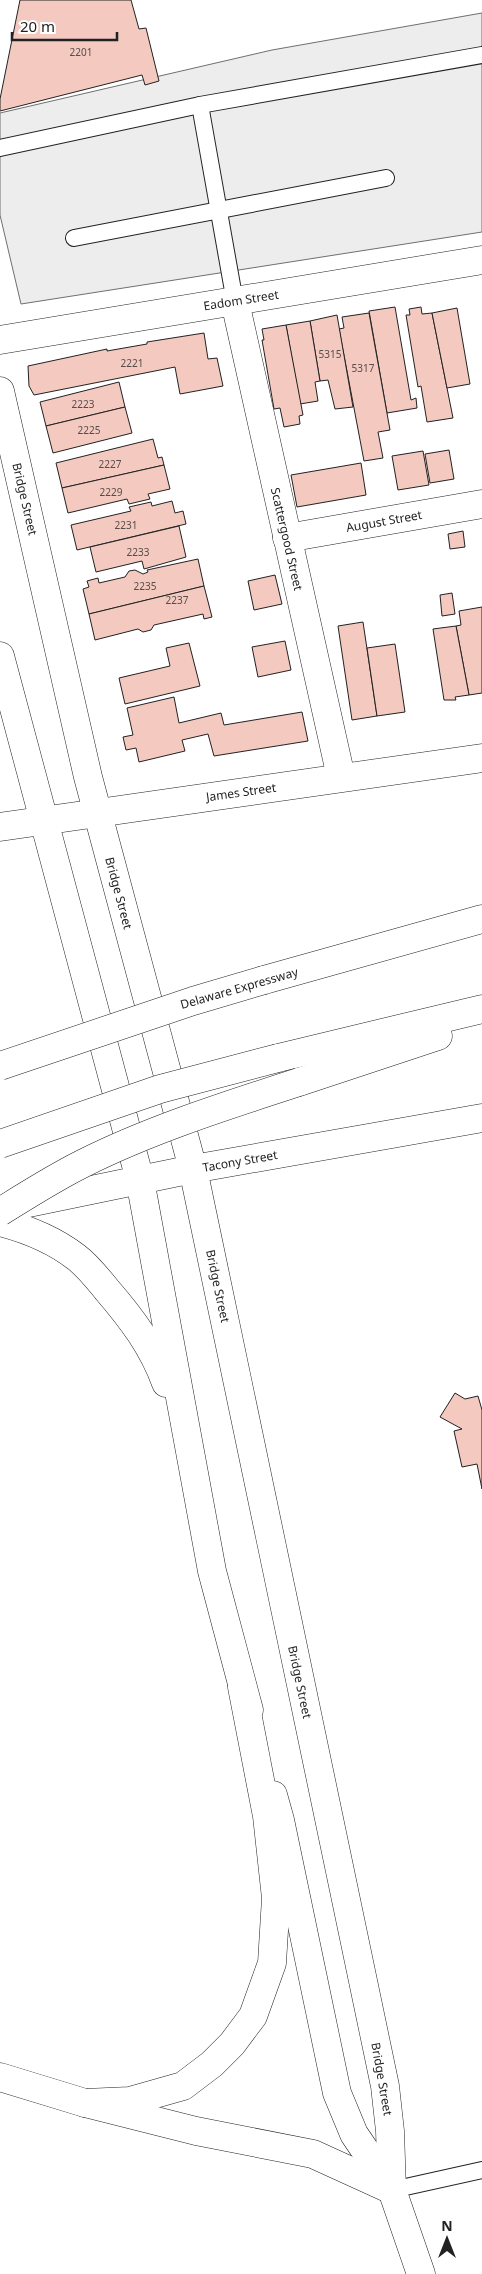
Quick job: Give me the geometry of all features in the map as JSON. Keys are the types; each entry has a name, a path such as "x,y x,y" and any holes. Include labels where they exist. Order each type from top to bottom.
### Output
{"main road":[{"name":"Eadom Street","path":"0,340 482,260"},
{"name":"Scattergood Street","path":"235,302 341,777"},
{"name":"Bridge Street","path":"0,391 98,813 193,1169 385,2086 390,2131 392,2190"},
{"name":"August Street","path":"287,538 482,504"},
{"name":"Bridge Street","path":"0,656 140,1180 212,1571 242,1687 280,1820 337,2093 354,2134 392,2190 421,2274"},
{"name":"James Street","path":"0,827 482,758"},
{"name":"Delaware Expressway","path":"0,1066 184,1004 482,920"},
{"path":"0,1144 160,1089 482,1008"},
{"path":"0,1210 82,1164 223,1107 482,1022"},
{"name":"Tacony Street","path":"0,1210 193,1169 482,1118"},
{"path":"0,1222 30,1232 56,1244 78,1258 130,1316 149,1344 188,1440"},
{"path":"85,2104 130,2101 184,2086 225,2050 253,2016 272,1963 276,1898 267,1816 242,1687"},
{"path":"0,2077 85,2104 196,2131 313,2154 392,2190"}],"lane":[{"path":"0,148 200,105 482,55"},
{"path":"200,105 235,302"},
{"path":"74,238 386,178"},
{"path":"392,2190 482,2170"}],"shaded area":[{"path":"482,13 482,232 21,304 0,215 0,113 272,50"}],"building":[{"path":"20,0 131,0 139,29 146,28 159,81 145,85 142,75 0,111 0,99"},
{"path":"395,307 411,400 416,398 417,408 387,413 369,311"},
{"path":"421,307 422,314 432,313 453,418 427,422 421,386 418,387 406,315 410,315 409,309"},
{"path":"457,308 470,384 447,388 432,313"},
{"path":"369,313 390,430 378,432 383,458 364,461 339,329 344,328 342,317"},
{"path":"337,315 353,407 335,409 328,380 320,381 310,321"},
{"path":"310,321 320,381 315,382 318,401 300,404 286,325"},
{"path":"286,325 303,415 299,416 300,424 284,427 280,408 274,409 262,340 264,340 262,329"},
{"path":"204,333 208,359 217,358 223,386 180,394 175,367 34,395 29,386 28,366 107,349 107,351 147,344 147,342"},
{"path":"119,382 125,407 46,426 40,402"},
{"path":"125,407 132,433 53,453 46,426"},
{"path":"153,439 158,458 162,457 164,465 62,488 56,463"},
{"path":"449,450 454,479 430,483 425,454"},
{"path":"423,451 429,485 398,490 392,456"},
{"path":"361,463 366,495 297,507 291,475"},
{"path":"164,465 170,489 148,494 150,499 129,504 127,499 68,513 62,488"},
{"path":"172,501 175,513 183,511 186,524 77,550 71,525 131,511 129,507 151,502 152,506"},
{"path":"179,526 186,557 144,569 142,561 96,572 90,547"},
{"path":"463,531 465,547 450,549 448,534"},
{"path":"198,559 204,586 89,614 83,589 89,587 87,581 98,578 99,583 125,577 129,571 135,570 143,574 148,572 147,570"},
{"path":"275,575 282,604 254,610 248,581"},
{"path":"204,586 212,617 204,619 203,614 154,625 151,630 143,632 138,629 95,640 89,614"},
{"path":"452,593 455,614 442,616 440,595"},
{"path":"482,607 482,693 469,695 456,626 461,625 459,611"},
{"path":"363,622 377,716 352,720 338,626"},
{"path":"456,626 469,695 455,697 456,700 444,700 433,629"},
{"path":"285,641 291,670 258,677 252,647"},
{"path":"189,643 200,686 125,704 119,678 170,666 166,648"},
{"path":"395,644 405,712 377,716 367,648"},
{"path":"174,697 179,723 221,713 224,725 302,712 308,741 214,756 208,734 182,740 185,751 139,762 136,748 126,750 123,737 133,735 127,708"},
{"path":"455,1393 465,1399 478,1396 482,1410 482,1489 477,1464 462,1467 454,1431 462,1429 440,1417"}]}
